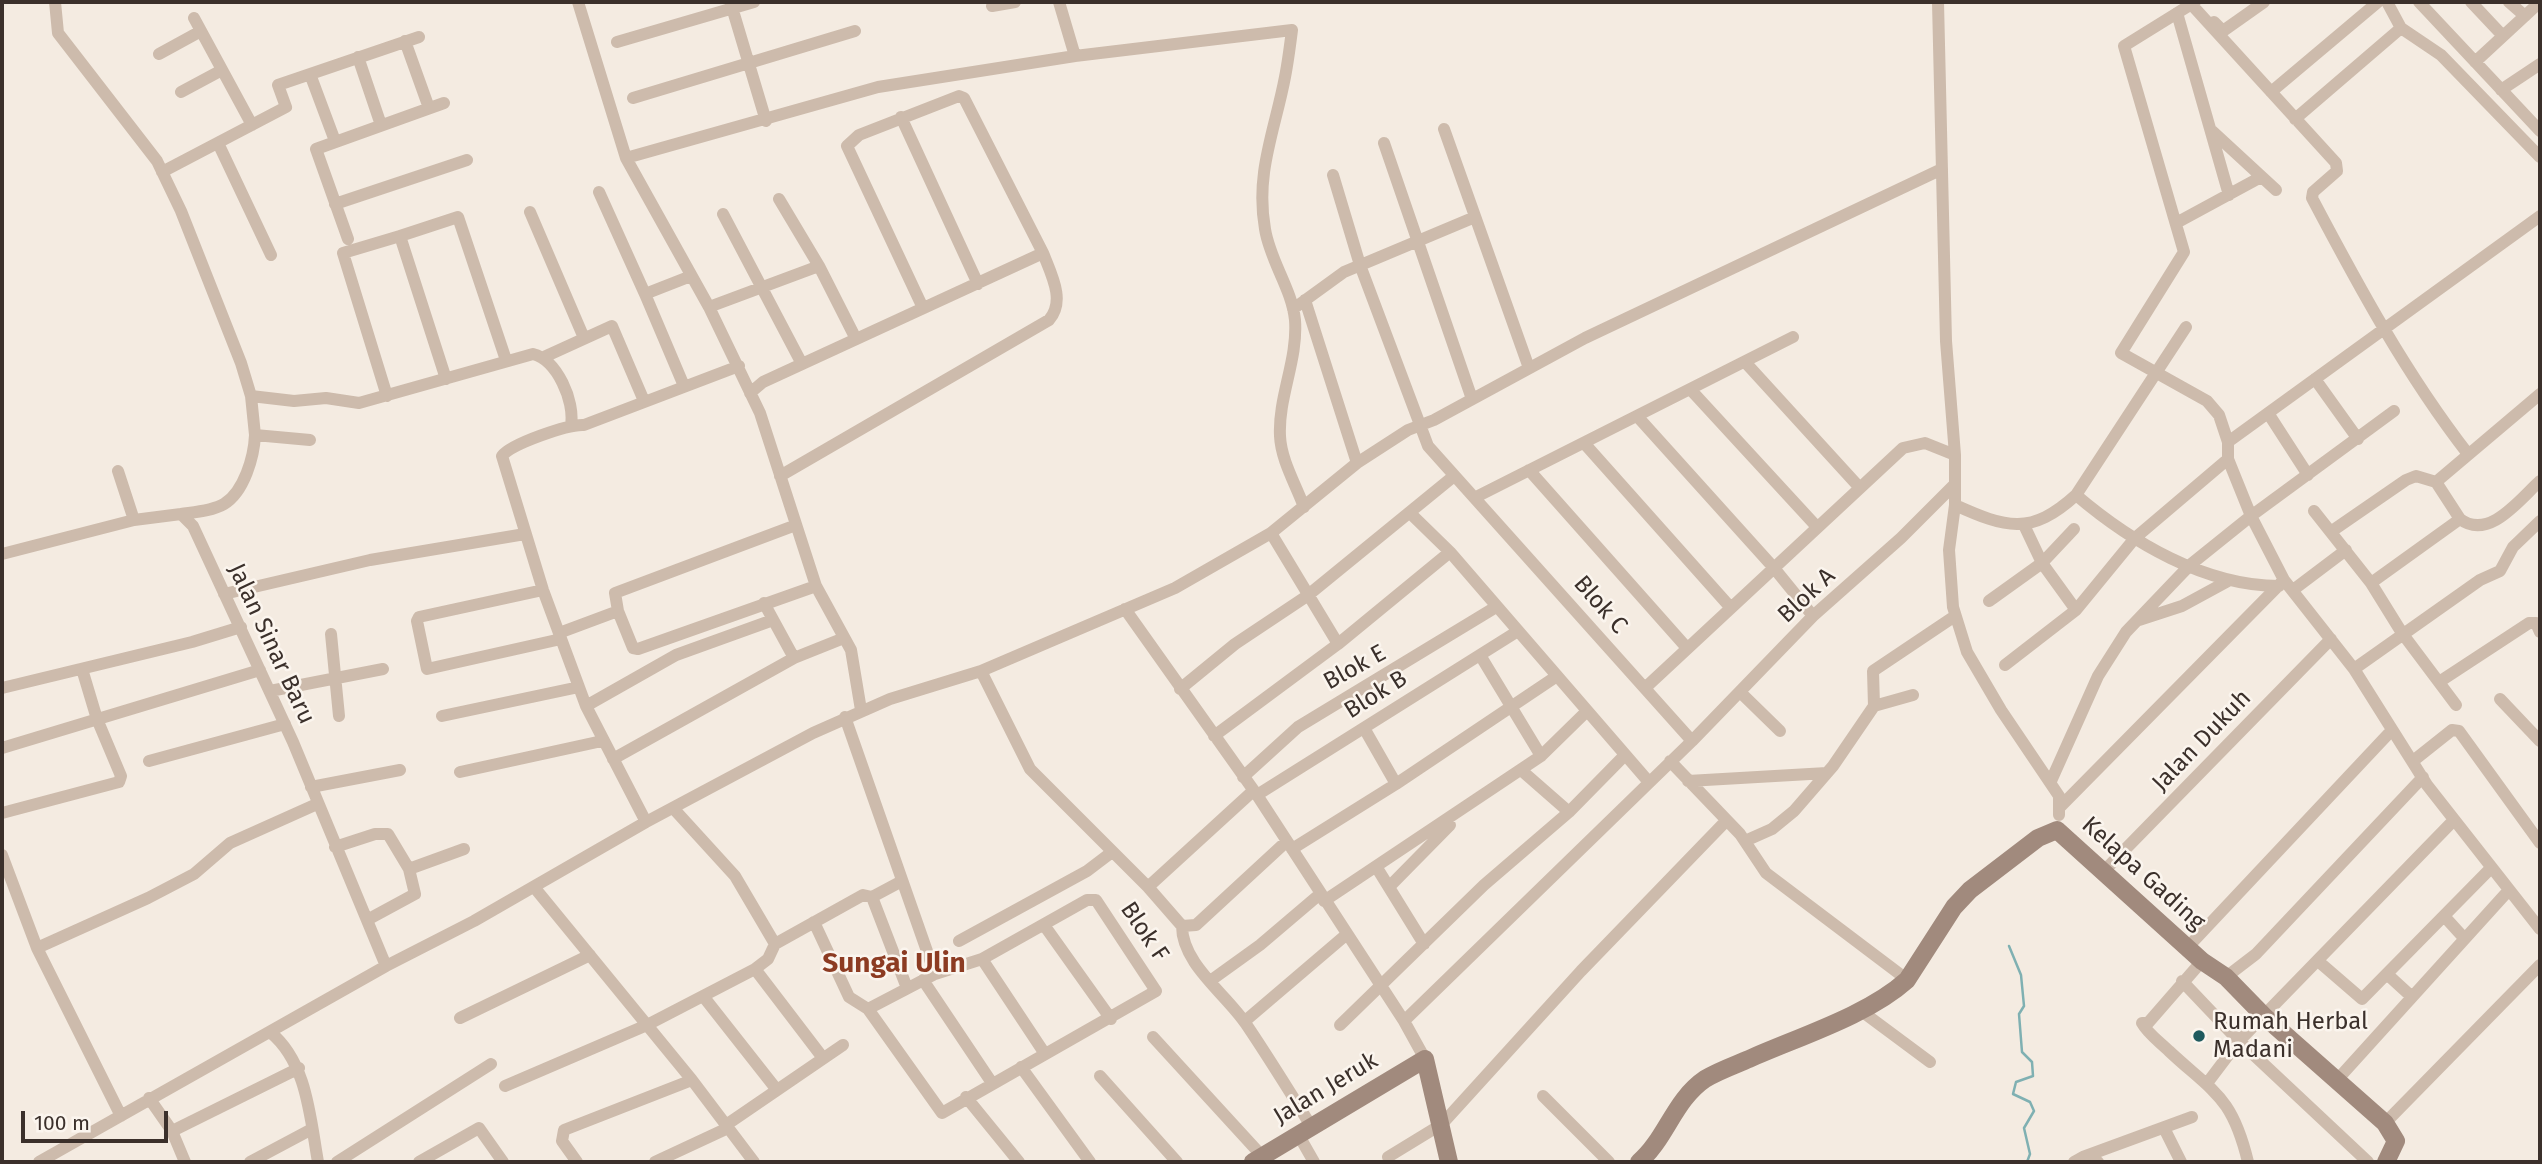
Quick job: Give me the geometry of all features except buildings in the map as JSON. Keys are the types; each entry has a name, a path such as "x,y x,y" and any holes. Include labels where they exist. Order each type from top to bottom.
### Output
{"street":[{"path":"2,554 134,520 181,514 226,503 239,490 251,459 255,435 251,396 181,211 162,172 58,33 55,2"},
{"path":"578,2 626,158 709,307 750,393 816,586 851,650 861,710"},
{"path":"617,42 732,5 754,2"},
{"path":"992,6 1015,2"},
{"path":"1059,2 1075,56"},
{"path":"1938,2 1946,341 1955,455 1955,505 1949,550 1955,616 1967,652 2001,710 2051,781 2060,811 2285,585 2346,550"},
{"path":"2193,3 2223,31 2264,2"},
{"path":"2271,92 2378,2"},
{"path":"2387,2 2401,28 2441,55 2540,157"},
{"path":"2419,2 2540,131"},
{"path":"2471,2 2503,36"},
{"path":"2509,2 2525,16"},
{"path":"2475,62 2540,2"},
{"path":"2193,3 2124,46 2178,222 2184,252 2121,353 2207,401 2217,411 2228,442 2228,459 2251,516 2285,585 2354,669 2423,777 2540,929"},
{"path":"2193,3 2336,163 2337,171 2312,192 2312,198 2383,332 2433,409 2468,454"},
{"path":"732,5 766,121"},
{"path":"2177,13 2229,195"},
{"path":"194,18 252,125"},
{"path":"2295,119 2401,28"},
{"path":"626,158 766,121 878,87 1075,56 1292,30 1285,79 1266,150 1262,181 1264,228 1270,252 1293,309 1294,352 1284,393 1281,446 1304,507"},
{"path":"159,54 201,31"},
{"path":"632,98 855,31"},
{"path":"162,172 286,107 278,85 419,37"},
{"path":"405,41 429,108"},
{"path":"358,57 381,125"},
{"path":"2501,90 2540,64"},
{"path":"181,92 222,70"},
{"path":"310,74 335,141"},
{"path":"780,476 1049,320 1055,313 1056,287 1043,253 964,98 955,95 859,135 847,146 923,308"},
{"path":"348,239 316,149 444,103"},
{"path":"901,117 978,284"},
{"path":"1444,129 1529,368"},
{"path":"2212,131 2276,190"},
{"path":"218,143 271,255"},
{"path":"1384,143 1472,399"},
{"path":"335,204 467,160"},
{"path":"39,1162 646,822 845,717 981,671 1175,588 1271,533 1357,463 1419,426 1597,332 1942,169"},
{"path":"1333,175 1360,265 1419,426 1428,446 1454,477 1476,497 1793,337"},
{"path":"2178,222 2262,177"},
{"path":"599,192 684,386"},
{"path":"779,199 820,266 856,338"},
{"path":"530,212 584,338"},
{"path":"723,214 802,365"},
{"path":"2228,442 2540,216"},
{"path":"387,396 343,253 458,217 506,360"},
{"path":"1293,309 1344,272 1417,239 1475,218"},
{"path":"400,236 446,379"},
{"path":"750,393 763,382 1043,253"},
{"path":"709,307 820,266"},
{"path":"645,294 691,276"},
{"path":"1305,300 1357,463"},
{"path":"544,357 612,326 644,401"},
{"path":"1955,505 2003,525 2024,525 2055,512 2076,495 2186,327"},
{"path":"251,396 294,401 326,398 350,403 387,396 533,354 544,357 552,365 573,413 571,425"},
{"path":"1745,362 1860,488"},
{"path":"646,822 586,706 543,590 502,458 503,453 571,425 584,425 738,366"},
{"path":"2315,379 2358,439"},
{"path":"1690,389 1817,527"},
{"path":"2436,482 2540,394"},
{"path":"2051,781 2098,676 2136,621 2190,565 2251,516 2394,411"},
{"path":"2267,413 2308,475"},
{"path":"1637,416 1774,568 1813,616"},
{"path":"255,435 310,440"},
{"path":"1584,443 1731,608"},
{"path":"1644,688 1903,448 1915,443 1925,443 1955,455"},
{"path":"2005,665 2076,610 2135,538 2228,459"},
{"path":"1529,470 1687,648"},
{"path":"118,471 134,520"},
{"path":"2332,531 2416,475 2436,482 2460,519 2469,526 2483,527 2498,519 2540,481"},
{"path":"1180,689 1235,644 1307,596 1454,477"},
{"name":"Blok A","path":"1404,1021 1648,780 1692,741 1813,616 1901,538 1954,485"},
{"path":"2076,495 2135,538 2190,565 2228,581 2285,585"},
{"name":"Blok C","path":"1476,497 1692,741"},
{"path":"2314,511 2371,583 2402,633 2456,705"},
{"path":"1410,513 1450,552 1648,780"},
{"name":"Jalan Sinar Baru","path":"181,514 193,526 285,724 386,966"},
{"path":"2371,583 2460,519"},
{"path":"2354,669 2480,580 2500,571 2513,547 2540,521"},
{"path":"796,525 615,593 618,611 635,649 816,586"},
{"path":"2024,525 2042,563 2076,610"},
{"path":"1989,601 2042,563 2074,529"},
{"path":"1271,533 1338,644"},
{"path":"224,594 370,560 525,534"},
{"path":"1214,736 1338,644 1450,552"},
{"path":"2136,621 2182,606 2228,581"},
{"path":"543,590 419,617 417,621 427,669 560,636 618,611"},
{"path":"764,603 794,658"},
{"name":"Blok E","path":"1243,776 1298,727 1496,607"},
{"path":"1125,609 1255,793 1404,1021 1425,1059 1449,1162"},
{"path":"1745,841 1772,829 1794,811 1827,773 1874,706 1872,671 1955,616"},
{"path":"586,706 676,655 773,620"},
{"path":"2439,682 2514,631 2529,623 2539,623"},
{"path":"2,688 192,642 241,627"},
{"name":"Blok B","path":"1148,887 1255,793 1518,631"},
{"path":"331,634 339,716"},
{"path":"613,759 794,658 844,638"},
{"name":"Jalan Dukuh","path":"2103,872 2331,639"},
{"path":"1480,655 1541,756"},
{"path":"270,691 383,668"},
{"path":"2,813 119,782 121,776 97,719 82,669"},
{"path":"2,748 260,670"},
{"path":"981,671 1030,769 1148,887 1182,926 1184,944 1210,981 1245,1021 1304,1130 1314,1162"},
{"path":"1182,926 1196,925 1289,845 1396,784 1557,676"},
{"path":"442,716 579,687"},
{"path":"1740,692 1780,731"},
{"path":"1874,706 1913,695"},
{"path":"2500,699 2540,741"},
{"path":"1210,981 1322,897 1377,868 1541,756 1587,711"},
{"path":"845,717 902,881 929,977 992,1083"},
{"path":"149,761 285,724"},
{"path":"1364,728 1396,784"},
{"path":"2188,947 2392,730"},
{"path":"2413,761 2452,730 2459,731 2536,825 2540,843"},
{"path":"460,772 602,741"},
{"path":"1340,1025 1484,885 1569,812 1625,755"},
{"path":"1670,761 1745,841 1766,873 1901,975"},
{"path":"311,787 400,770"},
{"path":"1521,770 1569,812"},
{"path":"1688,781 1827,773"},
{"path":"2226,977 2256,954 2423,777"},
{"path":"1389,887 1473,803"},
{"path":"37,948 148,898 194,874 230,843 317,804"},
{"path":"673,808 735,876 775,944"},
{"path":"2208,1082 2239,1041 2454,820"},
{"path":"1388,1157 1441,1124 1581,971 1726,821"},
{"name":"Kelapa Gading","path":"1639,1162 1654,1146 1675,1111 1705,1079 1860,1010 1907,980 1963,897 2038,838 2057,830 2202,961 2226,977 2265,1017 2385,1123"},
{"path":"335,847 375,834 388,834 409,869 415,894 367,920"},
{"path":"409,869 464,849"},
{"path":"959,941 1087,871 1112,852"},
{"path":"3,864 37,948 121,1116"},
{"path":"1377,868 1424,944"},
{"path":"2318,961 2362,999 2491,868"},
{"path":"505,1086 647,1025 755,969 768,959 775,944 863,895 872,897 902,881"},
{"path":"534,887 692,1080 754,1162"},
{"path":"2337,1080 2510,890"},
{"path":"872,897 907,988"},
{"name":"Blok F","path":"1044,925 1087,900 1096,900 1156,990 1151,996 1111,1019"},
{"path":"2444,916 2464,938"},
{"path":"814,922 849,997 868,1009 942,1113 966,1097 1111,1019 1044,925 982,959 929,977 868,1009"},
{"path":"1245,1021 1348,934"},
{"path":"460,1018 590,955"},
{"path":"982,959 1045,1054"},
{"path":"2202,961 2148,1023 2142,1023 2184,1065 2208,1082 2233,1115 2248,1162"},
{"path":"2386,1162 2396,1140 2385,1123 2540,965"},
{"path":"755,969 823,1058"},
{"path":"2388,975 2412,997"},
{"path":"2182,981 2239,1041 2368,1162"},
{"path":"703,996 777,1090"},
{"path":"1860,1010 1930,1062"},
{"path":"270,1032 285,1044 299,1069 318,1162"},
{"path":"1153,1037 1258,1159"},
{"path":"655,1162 727,1126 843,1045"},
{"name":"Jalan Jeruk","path":"1258,1159 1425,1059"},
{"path":"337,1162 491,1064"},
{"path":"1021,1067 1090,1162"},
{"path":"172,1130 299,1069"},
{"path":"1100,1076 1177,1162"},
{"path":"577,1162 562,1141 564,1130 692,1080"},
{"path":"1543,1096 1609,1162"},
{"path":"966,1097 1019,1162"},
{"path":"149,1098 172,1130 185,1162"},
{"path":"2078,1160 2192,1117"},
{"path":"419,1162 479,1128 501,1161"},
{"path":"2164,1128 2181,1162"},
{"path":"250,1162 312,1129"},
{"path":"2078,1160 2098,1162"}],"waterway":[{"path":"2009,946 2021,975 2024,1006 2019,1014 2022,1052 2032,1062 2033,1076 2016,1082 2013,1094 2030,1102 2034,1111 2024,1128 2030,1154 2027,1162"}],"place":[{"name":"Rumah Herbal Madani","path":"2199,1036"}],"district":[{"name":"Sungai Ulin","path":"894,964"}]}
